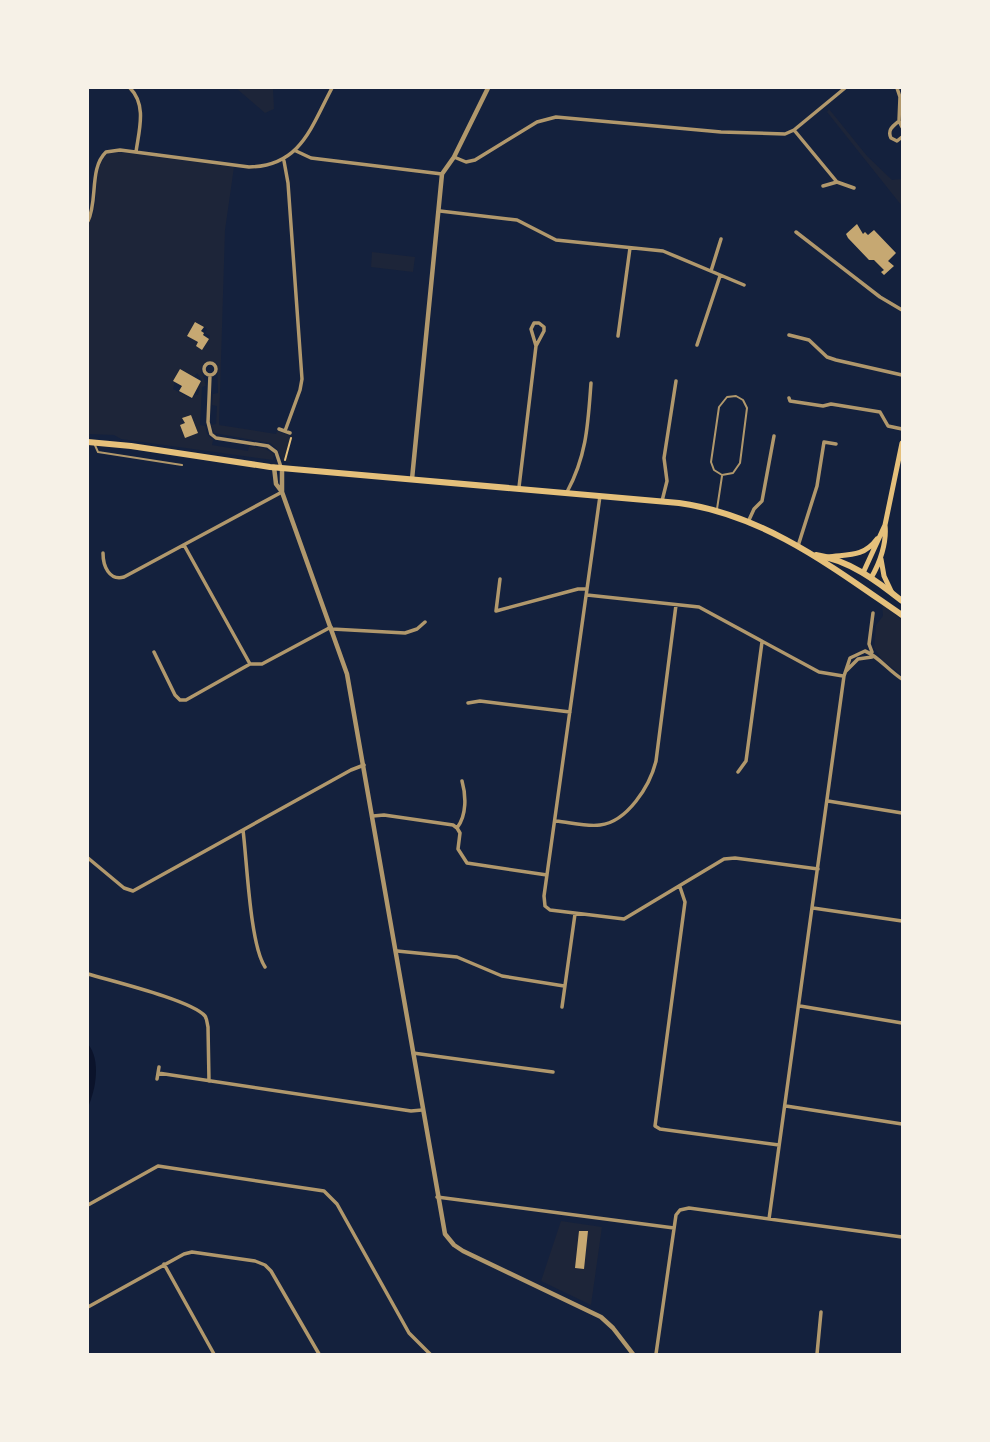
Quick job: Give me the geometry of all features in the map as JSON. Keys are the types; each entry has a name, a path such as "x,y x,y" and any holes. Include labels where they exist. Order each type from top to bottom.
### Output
{"main road":[{"path":"90,442 278,468 662,501 717,509 749,520 816,555 902,615"},
{"path":"856,583 885,525 902,443"},
{"path":"864,588 880,556 886,534 885,525"},
{"path":"816,555 858,554 871,546 879,536"},
{"path":"827,556 863,573 902,601"},
{"path":"880,556 892,593"}],"street":[{"path":"130,88 136,94 141,107 136,152"},
{"path":"88,220 101,156 111,150 249,167 271,165 284,160 296,150 306,137 332,88"},
{"path":"412,479 442,174 454,157 487,89 479,88"},
{"path":"454,157 466,162 475,160 492,147 537,122 556,117 721,132 776,134 794,130 845,88"},
{"path":"897,88 900,97 899,121 902,127"},
{"path":"899,121 891,128 889,135 897,141 902,137"},
{"path":"794,130 837,182 854,188"},
{"path":"296,150 311,158 442,174"},
{"path":"284,160 302,375 300,390 285,431"},
{"path":"823,186 837,182"},
{"path":"440,211 517,220 556,240 663,251 744,285"},
{"path":"796,232 880,297 902,310"},
{"path":"711,271 721,239"},
{"path":"618,336 630,247"},
{"path":"697,345 720,276"},
{"path":"519,488 536,346 545,329 539,323 534,323 531,329 536,346"},
{"path":"789,335 808,340 827,357 902,375"},
{"path":"210,375 208,424 211,435 268,446 276,452 282,492 347,674 443,1229 454,1245 601,1318 613,1328 633,1354"},
{"path":"662,501 667,481 664,458 676,381"},
{"path":"566,493 583,455 587,438 591,383"},
{"path":"789,398 790,401 816,405 831,404 874,410 882,414 888,426 902,429"},
{"path":"749,520 762,501 774,436"},
{"path":"798,546 817,486 824,442 836,444"},
{"path":"103,553 104,564 110,575 120,579 282,492"},
{"path":"600,496 544,896 547,909 624,919 730,858 818,869"},
{"path":"184,545 250,664"},
{"path":"500,579 496,611 578,589 587,589"},
{"path":"587,596 703,608 819,673 844,674"},
{"path":"556,821 603,825 628,810 652,774 656,761 676,605"},
{"path":"873,613 869,644 874,657 902,678"},
{"path":"154,652 175,695 183,700 250,664 262,664 332,628 405,632 417,629 425,622"},
{"path":"738,772 746,761 762,642"},
{"path":"769,1219 844,674 856,657 874,657"},
{"path":"468,703 480,701 570,712"},
{"path":"88,858 124,888 133,891 364,765"},
{"path":"457,828 462,822 466,794 462,781"},
{"path":"828,801 902,813"},
{"path":"373,816 439,823 457,828 460,833 458,849 467,863 547,875"},
{"path":"243,830 252,914 259,954 265,967"},
{"path":"680,887 685,902 655,1126 660,1129 779,1145"},
{"path":"813,908 902,921"},
{"path":"562,1007 575,914"},
{"path":"397,951 457,957 502,976 564,986"},
{"path":"88,974 175,1001 202,1014 207,1019 208,1027 209,1081"},
{"path":"800,1006 902,1023"},
{"path":"413,1053 553,1072"},
{"path":"157,1079 159,1067"},
{"path":"158,1073 411,1111 422,1110"},
{"path":"786,1105 902,1124"},
{"path":"88,1205 158,1166 324,1191 337,1205 409,1333 430,1354"},
{"path":"437,1197 674,1228"},
{"path":"656,1354 676,1215 684,1208 902,1237"},
{"path":"88,1307 179,1256 192,1252 256,1261 271,1271 319,1354"},
{"path":"164,1264 214,1354"},
{"path":"817,1354 821,1312"}],"lane":[{"path":"736,396 743,400 747,408 740,463 733,473 723,475 713,470 711,462 719,407 727,397 736,396"},
{"path":"90,442 98,452 182,465"},
{"path":"717,509 723,475"}],"path":[{"path":"285,431 292,434 285,460"}],"shaded area":[{"path":"236,88 273,88 274,109 265,113"},
{"path":"829,109 867,156 892,180 902,179 902,206 827,112"},
{"path":"119,152 234,167 225,230 219,425 276,434 277,431 293,437 287,454 291,463 283,461 277,449 270,443 214,433 211,425 216,424 217,406 212,405 213,394 218,393 217,364 211,361 204,363 201,369 206,386 202,387 200,425 205,426 207,434 213,440 212,445 248,451 249,446 264,448 274,454 273,460 121,439 114,435 88,434 88,224 95,207 99,169 108,153","holes":["196,322 207,329 205,333 210,336 202,349 196,346 198,342 187,336","180,369 194,377 197,373 202,380 197,389 198,395 195,394 192,399 173,389 173,381"]},
{"path":"372,252 415,257 413,272 371,267"},
{"path":"882,604 902,620 902,675 883,661 874,648 876,625 883,616"},
{"path":"88,1044 95,1058 96,1075 88,1107"},
{"path":"561,1221 602,1227 591,1305 541,1281"}],"building":[{"path":"857,224 863,234 865,232 868,235 874,230 896,253 888,261 894,266 884,275 881,272 884,270 874,260 869,260 848,238 846,234"},
{"path":"195,322 204,327 201,331 209,339 202,350 196,346 198,342 187,336"},
{"path":"180,369 201,381 192,398 179,391 182,386 173,381"},
{"path":"191,415 198,433 185,438 180,425 185,423 182,418"},
{"path":"579,1231 588,1231 584,1269 575,1268"}]}
